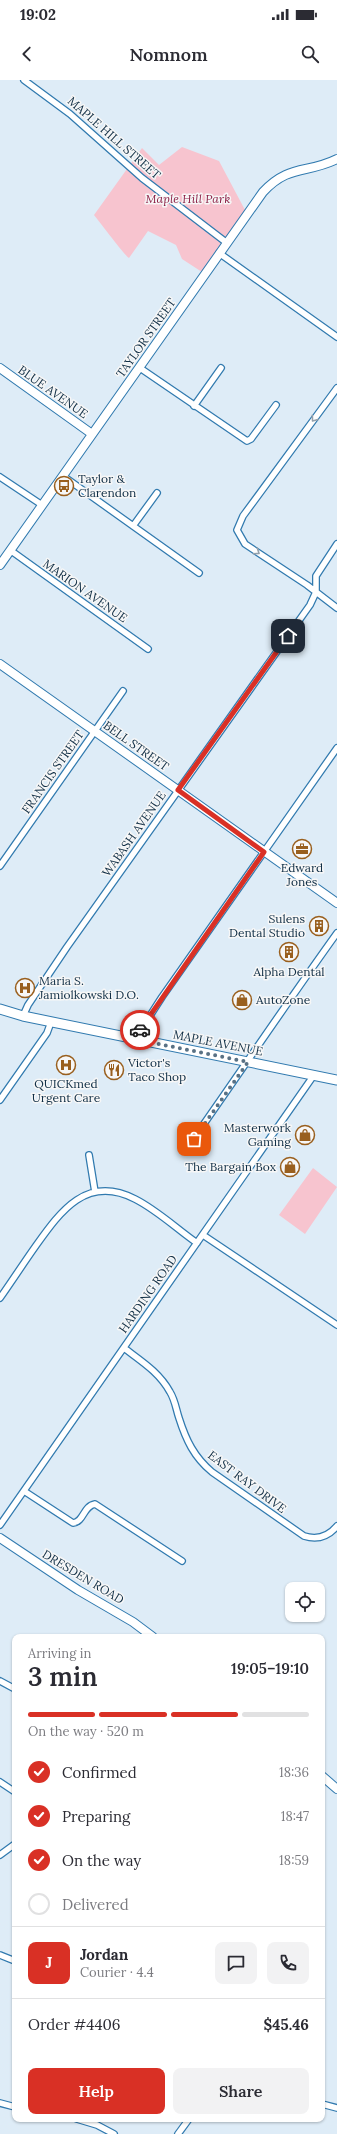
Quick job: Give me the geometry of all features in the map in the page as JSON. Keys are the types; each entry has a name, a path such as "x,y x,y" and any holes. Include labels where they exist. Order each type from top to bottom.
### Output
{"main road":[{"name":"MAPLE AVENUE","path":"0,1009 51,1022 337,1080"}],"street":[{"name":"MAPLE HILL STREET","path":"24,80 76,119 142,178 227,243"},
{"name":"TAYLOR STREET","path":"0,565 263,192 276,179 290,172 318,166 337,159"},
{"path":"219,253 337,337"},
{"name":"BLUE AVENUE","path":"0,368 92,434"},
{"path":"140,368 247,441 251,439 276,405"},
{"path":"194,406 221,368"},
{"path":"337,388 240,522 238,530 245,544 337,608"},
{"path":"63,476 199,573"},
{"path":"0,477 42,505"},
{"path":"133,526 157,493"},
{"name":"WABASH AVENUE","path":"23,1016 28,1005 67,947 310,605 316,592 316,576 337,544"},
{"name":"MARION AVENUE","path":"10,550 148,649"},
{"name":"BELL STREET","path":"0,664 264,852 337,902"},
{"name":"FRANCIS STREET","path":"0,866 123,691"},
{"path":"134,1039 337,748"},
{"path":"187,1148 248,1062 271,1025 337,933"},
{"path":"0,1100 47,1033 51,1022"},
{"name":"HARDING ROAD","path":"0,1525 314,1076"},
{"path":"89,1155 95,1192"},
{"path":"0,1298 63,1210 80,1198 95,1192 121,1194 135,1199 197,1243"},
{"path":"203,1235 337,1326"},
{"name":"EAST RAY DRIVE","path":"124,1348 151,1368 167,1386 173,1398 187,1440 200,1461 298,1532 311,1538 320,1538 328,1535 337,1526"},
{"path":"24,1491 73,1523 78,1521 88,1507 95,1504 182,1562"},
{"name":"DRESDEN ROAD","path":"0,1538 86,1595 132,1622 148,1634"},
{"path":"0,1681 12,1687"},
{"path":"325,1779 337,1789"},
{"path":"0,1782 12,1790"},
{"path":"0,1855 12,1846"},
{"path":"0,1955 12,1960"},
{"path":"0,2103 12,2106"},
{"path":"325,2105 337,2108"},
{"path":"87,2122 97,2125 114,2134"},
{"path":"178,2134 187,2122"}],"green space":[{"name":"Maple Hill Park","path":"182,147 219,161 245,210 202,272 182,259 176,245 148,231 129,258 94,215 142,148 159,165"},
{"path":"313,1168 337,1187 305,1234 279,1215"}],"way so far":[{"path":"140,1030 134,1039 248,1062 194,1139"}],"place":[{"name":"Taylor & Clarendon","path":"64,486"},
{"name":"Edward Jones","path":"302,849"},
{"name":"Sulens Dental Studio","path":"319,926"},
{"name":"Alpha Dental","path":"289,952"},
{"name":"Maria S. Jamiolkowski D.O.","path":"25,988"},
{"name":"AutoZone","path":"242,1000"},
{"name":"QUICKmed Urgent Care","path":"66,1065"},
{"name":"Victor's Taco Shop","path":"114,1070"},
{"name":"Masterwork Gaming","path":"305,1135"},
{"name":"The Bargain Box","path":"290,1167"}],"route":[{"path":"140,1030 264,852 178,790 288,636"}]}
